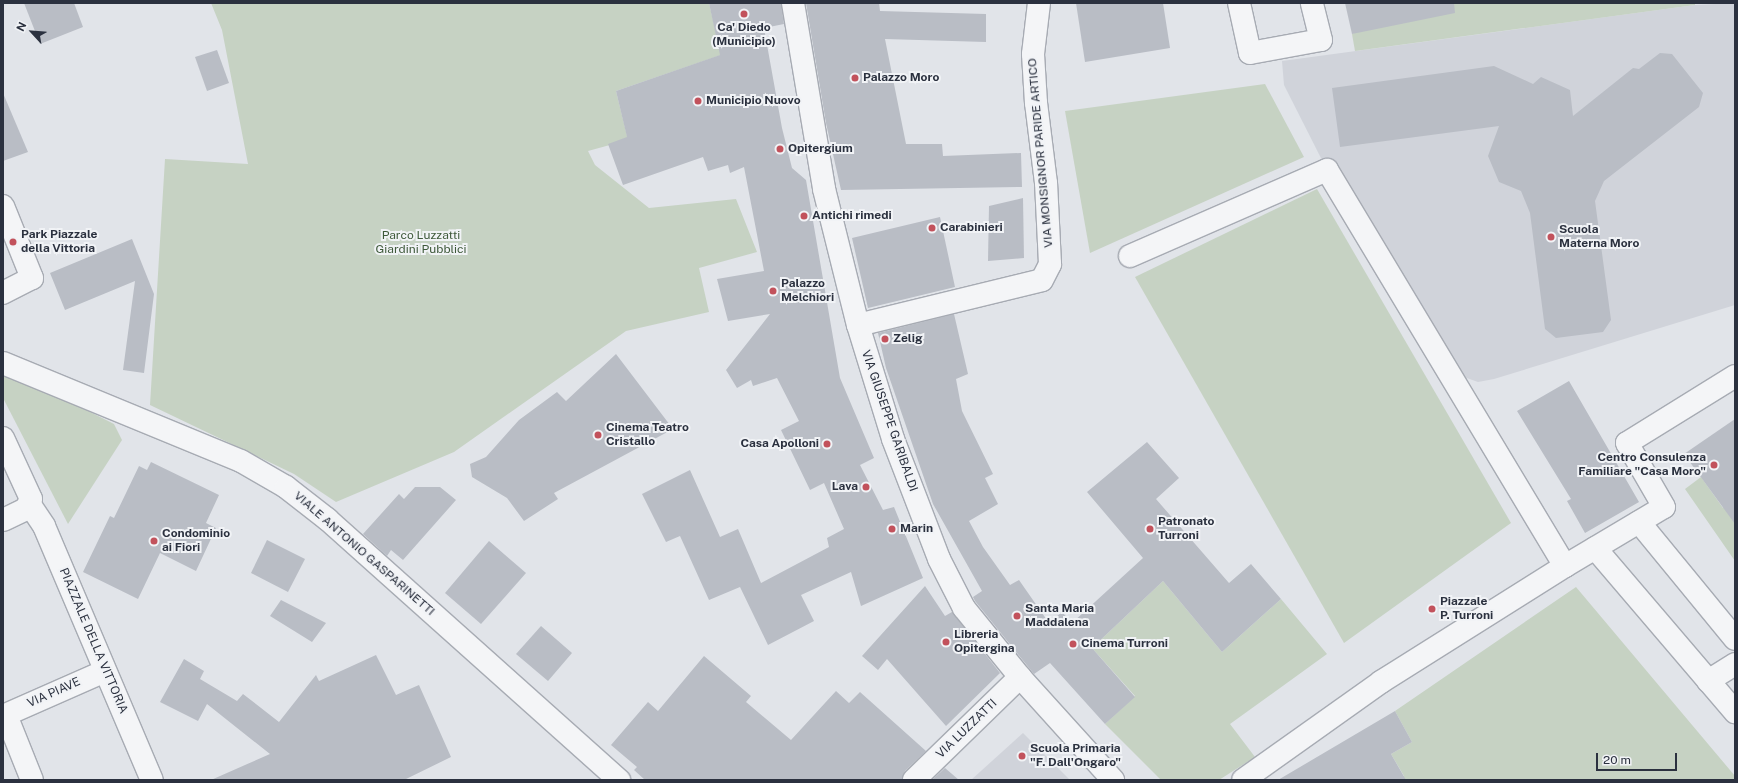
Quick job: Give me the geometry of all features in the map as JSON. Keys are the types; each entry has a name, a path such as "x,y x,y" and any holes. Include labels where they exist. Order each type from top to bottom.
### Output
{"street":[{"name":"VIA GIUSEPPE GARIBALDI","path":"793,3 824,189 858,325 893,439 939,560 964,608 1020,677 1113,780"},
{"name":"VIA MONSIGNOR PARIDE ARTICO","path":"858,325 1042,280 1050,264 1046,183 1036,103 1033,54 1039,3"},
{"path":"1239,3 1250,53 1322,40 1312,3"},
{"path":"1130,256 1327,170 1565,566"},
{"path":"3,206 9,236 32,278 3,293"},
{"name":"VIALE ANTONIO GASPARINETTI","path":"3,363 241,461 286,487 327,519 619,780"},
{"path":"1243,780 1381,682 1565,566 1664,507 1627,443 1735,376"},
{"name":"PIAZZALE DELLA VITTORIA","path":"3,438 30,492 30,505 44,526 152,780"},
{"path":"3,520 30,505"},
{"path":"1639,522 1735,638"},
{"path":"1596,548 1735,712"},
{"path":"1708,681 1735,664"},
{"name":"VIA PIAVE","path":"5,715 105,671"},
{"name":"VIA LUZZATTI","path":"914,780 1020,677"},
{"path":"5,715 32,780"}],"shaded area":[{"name":"Scuola Materna Moro","path":"1735,3 1735,305 1494,379 1478,382 1464,377 1327,170 1284,85 1282,61 1695,5"},
{"name":"Scuola Primaria \"F. Dall'Ongaro\"","path":"1023,733 1070,780 971,780"}],"green space":[{"name":"Parco Luzzatti Giardini Pubblici","path":"211,3 709,3 721,55 616,91 628,140 588,151 595,165 649,208 736,199 757,252 699,268 709,312 626,331 454,452 336,502 294,474 150,405 165,159 248,164 222,30"},
{"path":"1429,3 1695,3 1695,5 1355,51 1352,34"},
{"path":"1265,84 1304,157 1090,253 1065,111"},
{"path":"1317,189 1511,523 1344,643 1135,277"},
{"path":"3,368 114,424 122,440 68,524 3,398"},
{"path":"1701,477 1723,508 1735,500 1735,561 1685,489"},
{"path":"1163,581 1222,652 1281,599 1327,654 1230,724 1255,757 1219,780 1161,780 1105,724 1135,696 1092,648"},
{"path":"1576,587 1735,776 1735,780 1397,780 1404,776 1391,754 1412,742 1395,711"}],"building":[{"path":"24,3 74,3 83,27 40,44"},
{"path":"709,3 781,3 784,24 764,28 782,128 792,168 806,180 840,378 874,458 860,465 883,510 894,507 923,578 861,606 851,572 801,595 814,621 768,645 740,587 709,600 680,536 666,542 642,494 690,470 720,537 738,529 761,583 829,547 827,538 844,529 824,483 810,490 781,430 799,421 777,378 753,386 751,380 737,388 726,370 770,314 728,321 717,279 764,271 744,167 730,173 728,165 708,171 703,157 623,185 608,144 627,137 616,91 720,55"},
{"path":"806,3 879,3 880,11 986,14 986,42 885,39 906,144 942,144 943,156 1021,153 1022,187 841,190 826,123"},
{"path":"1076,3 1163,3 1170,48 1085,62"},
{"path":"1345,3 1454,3 1455,13 1352,34"},
{"path":"217,50 229,83 207,91 195,57"},
{"path":"1660,53 1672,54 1703,93 1699,107 1604,181 1595,201 1611,320 1603,332 1556,338 1545,329 1530,213 1521,191 1499,182 1488,156 1499,126 1340,147 1332,88 1494,66 1533,84 1541,77 1570,90 1573,116 1633,68 1639,69"},
{"path":"3,93 28,152 3,161"},
{"path":"1023,198 1024,258 988,261 989,206"},
{"path":"940,217 955,287 868,308 852,238"},
{"path":"132,239 154,294 144,373 123,370 135,281 65,310 50,273"},
{"path":"954,314 968,374 956,379 962,411 993,474 985,478 998,504 969,521 983,547 1010,585 1019,580 1049,623 1062,612 1072,623 1143,558 1087,492 1147,442 1179,478 1156,499 1229,583 1251,564 1281,599 1222,652 1163,581 1092,648 1135,697 1105,724 1050,663 1034,674 975,601 973,597 982,591 933,504 886,368 878,333"},
{"name":"Cinema Teatro Cristallo","path":"616,354 673,429 554,493 558,499 524,521 507,498 472,477 470,464 486,457 519,420 557,392 566,401"},
{"path":"1569,381 1639,502 1585,533 1567,501 1571,499 1517,411"},
{"name":"Centro Consulenza Familiare \"Casa Moro\"","path":"1735,419 1735,524 1684,454"},
{"name":"Condominio ai Fiori","path":"151,462 219,495 206,523 216,528 196,571 160,553 138,599 83,572 110,516 114,518 139,466 147,470"},
{"path":"415,487 440,487 456,500 403,560 391,550 387,556 363,534 399,494 404,499"},
{"path":"267,540 305,559 288,592 251,573"},
{"path":"489,541 526,573 481,624 445,593"},
{"path":"925,586 945,616 952,612 1000,673 946,726 887,659 878,670 862,656"},
{"path":"281,600 326,623 312,642 270,616"},
{"path":"541,626 572,653 548,681 516,654"},
{"path":"376,655 396,695 419,685 451,757 404,780 211,780 270,754 207,704 198,721 160,702 184,659 204,671 200,679 237,701 243,694 279,722 316,675 319,681"},
{"path":"704,656 751,696 746,702 791,740 836,691 849,703 860,692 926,751 905,771 902,780 645,780 634,770 637,767 611,745 648,702 658,711"},
{"path":"1395,711 1412,742 1391,754 1406,780 1278,780"},
{"path":"945,768 959,780 932,780"}],"place":[{"name":"Ca' Diedo (Municipio)","path":"744,14"},
{"name":"Palazzo Moro","path":"855,78"},
{"name":"Municipio Nuovo","path":"698,101"},
{"name":"Opitergium","path":"780,149"},
{"name":"Antichi rimedi","path":"804,216"},
{"name":"Carabinieri","path":"932,228"},
{"name":"Scuola Materna Moro","path":"1551,237"},
{"name":"Park Piazzale della Vittoria","path":"13,242"},
{"name":"Palazzo Melchiori","path":"773,291"},
{"name":"Zelig","path":"885,339"},
{"name":"Cinema Teatro Cristallo","path":"598,435"},
{"name":"Casa Apolloni","path":"827,444"},
{"name":"Centro Consulenza Familiare \"Casa Moro\"","path":"1714,465"},
{"name":"Lava","path":"866,487"},
{"name":"Marin","path":"892,529"},
{"name":"Patronato Turroni","path":"1150,529"},
{"name":"Condominio ai Fiori","path":"154,541"},
{"name":"Piazzale P. Turroni","path":"1432,609"},
{"name":"Santa Maria Maddalena","path":"1017,616"},
{"name":"Libreria Opitergina","path":"946,642"},
{"name":"Cinema Turroni","path":"1073,644"},
{"name":"Scuola Primaria \"F. Dall'Ongaro\"","path":"1022,756"}]}
